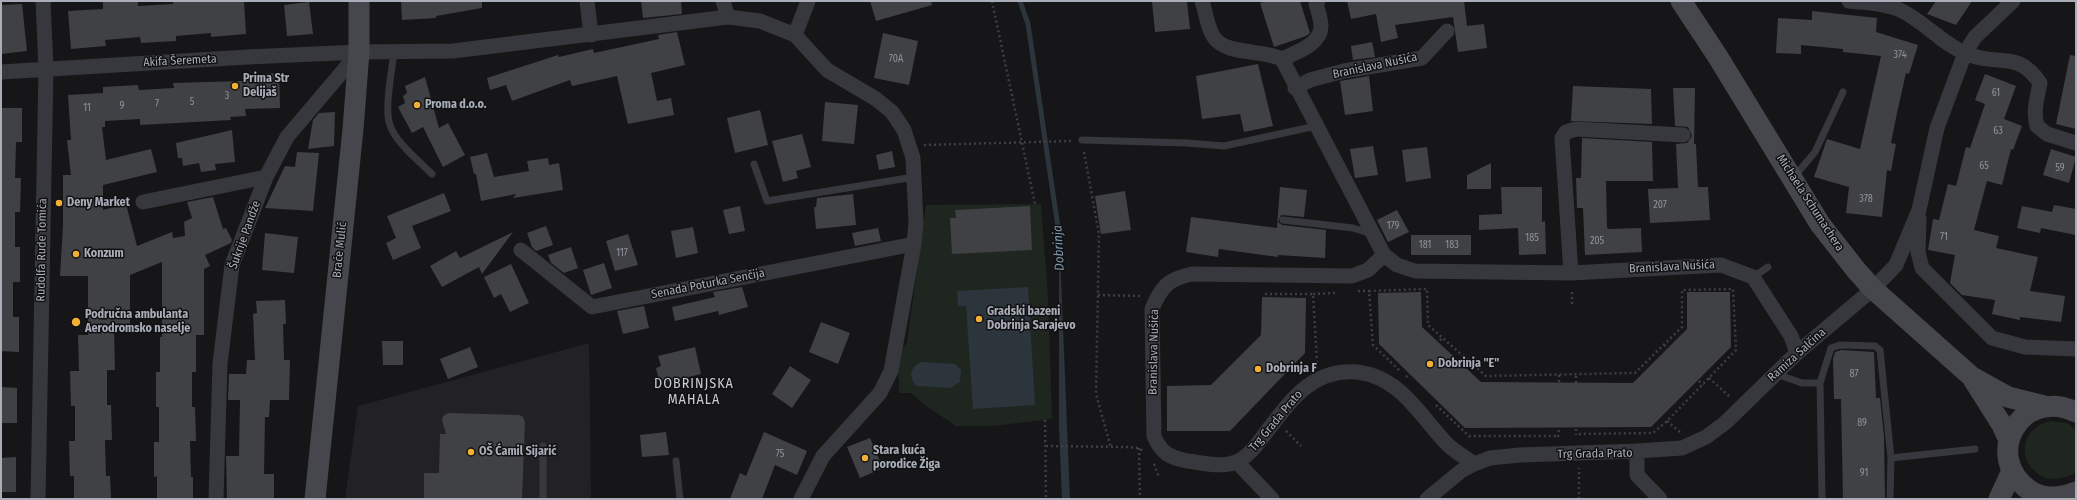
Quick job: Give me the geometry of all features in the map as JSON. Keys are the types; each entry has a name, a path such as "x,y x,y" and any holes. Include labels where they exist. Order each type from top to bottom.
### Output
{"main road":[{"name":"Braće Mulić","path":"315,499 360,52 359,1"},
{"name":"Michaela Schumachera","path":"1681,1 1718,57 1820,224 1840,250 1873,288 1972,378"},
{"path":"1972,378 2008,397 2044,406"},
{"path":"1972,378 2002,425 2009,440"},
{"path":"2061,497 2034,493 2021,484 2012,471 2008,456 2009,440 2014,428 2022,418 2032,410 2044,406 2056,405 2073,408"},
{"path":"1999,499 2012,471"}],"street":[{"name":"Rudolfa Rude Tomića","path":"38,499 46,68 43,1"},
{"path":"587,1 590,35"},
{"path":"723,1 728,17"},
{"path":"795,35 808,1"},
{"path":"1202,1 1209,27 1214,38 1221,44 1230,48 1273,55 1282,59 1312,45 1318,36 1321,27 1316,4 1318,1"},
{"path":"1849,1 1888,5 1902,11 1966,53 2022,63 2033,72 2040,83 2034,117 2037,126 2048,134 2076,142"},
{"name":"Ramiza Salčina","path":"2012,1 1975,37 1966,53 1937,128 1919,210 1917,238 1922,268 1992,338 2025,347 2076,349"},
{"path":"360,52 453,51 728,17 760,21 795,35 827,70 876,99 892,112 904,130 913,158 916,222 914,244 891,371 880,393 823,456 801,499"},
{"name":"Branislava Nušića","path":"1296,88 1310,80 1344,72 1422,58 1448,32"},
{"name":"Akifa Šeremeta","path":"1,72 46,68 360,52"},
{"name":"Šukrije Pandže","path":"216,499 220,364 226,303 232,265 266,177 287,137 360,52"},
{"name":"Branislava Nušića","path":"1282,59 1384,255 1397,265 1415,271 1572,279 1721,265 1753,277"},
{"path":"1572,279 1562,138 1566,132 1576,129 1683,135"},
{"path":"143,202 266,177"},
{"name":"Ramiza Salčina","path":"1637,451 1682,448 1706,437 1725,423 1797,354 1873,288 1896,265 1919,210"},
{"name":"Senada Poturka Senčija","path":"521,250 592,307 914,244"},
{"name":"Branislava Nušića","path":"1237,462 1222,466 1174,458 1165,454 1158,445 1154,436 1152,310 1159,293 1169,282 1181,276 1192,274 1352,276 1368,270 1384,255"},
{"path":"1753,277 1791,336 1797,354"},
{"name":"Trg Grada Prato","path":"1237,462 1258,444 1301,389 1318,380 1339,372 1358,372 1382,380 1406,395 1448,445 1474,464"},
{"name":"Trg Grada Prato","path":"1427,499 1461,471 1490,458 1520,455 1637,451 1637,475 1660,499"},
{"path":"1237,462 1272,499"}],"lane":[{"path":"394,52 388,115 390,127 401,143 432,174"},
{"path":"1792,178 1815,152 1843,92"},
{"path":"1082,140 1187,143 1224,146 1316,126"},
{"path":"754,164 767,200 914,177"},
{"path":"1284,220 1353,228 1374,235"},
{"path":"1753,277 1768,267"},
{"path":"1822,499 1820,383 1831,348 1840,345 1868,345 1875,346 1880,350 1888,450 1891,458 1890,499"},
{"path":"1776,374 1802,383 1820,383"},
{"path":"543,446 543,499"},
{"path":"1891,458 1975,449"},
{"path":"676,461 680,499"}],"path":[{"path":"992,1 1035,204"},
{"path":"910,145 1082,140 1099,234 1096,394 1111,448"},
{"path":"1572,279 1572,304"},
{"path":"1412,382 1373,345 1369,291 1427,289 1428,325 1486,376 1635,373 1682,327 1682,290 1733,289 1736,350 1667,421 1652,433 1576,434"},
{"path":"1265,294 1313,294 1317,364"},
{"path":"1098,295 1158,297"},
{"path":"1406,377 1443,337"},
{"path":"1664,345 1703,385"},
{"path":"1559,375 1559,383"},
{"path":"1576,375 1576,383"},
{"path":"1709,378 1735,401"},
{"path":"1434,403 1470,436 1559,436"},
{"path":"1045,420 1046,499"},
{"path":"1667,421 1682,435"},
{"path":"1285,430 1301,446"},
{"path":"1046,446 1138,448 1146,452"},
{"path":"1138,448 1140,499"},
{"path":"1579,460 1579,499"},
{"path":"1153,462 1159,476"}],"shaded area":[{"name":"Gradski bazeni Dobrinja Sarajevo","path":"1041,204 1048,296 1052,419 992,426 956,426 926,406 911,393 899,393 898,358 907,342 926,205"},
{"name":"OŠ Ćamil Sijarić","path":"589,343 591,499 345,499 358,406"},
{"path":"2050,421 2067,423 2076,430 2076,472 2060,478 2047,478 2036,472 2028,462 2025,451 2027,439 2035,428"}],"water":[{"name":"Dobrinja","path":"1059,228 1070,499 1062,499 1059,427"},
{"path":"1028,287 1035,405 973,409 966,306 958,306 957,291"},
{"path":"921,362 955,364 961,370 960,382 950,388 917,386 912,380 911,376 914,367"}],"building":[{"path":"138,1 138,6 173,4 173,1 244,1 246,34 211,37 211,33 176,36 176,41 141,43 140,37 105,40 106,46 71,49 68,11 103,9 103,2"},
{"path":"401,1 482,1 482,8 436,16 436,18 402,20"},
{"path":"641,1 681,1 682,14 643,18"},
{"path":"870,1 931,1 932,5 876,21"},
{"path":"1187,1 1190,29 1155,32 1152,2"},
{"path":"1267,1 1300,1 1310,33 1306,36 1274,47 1260,3"},
{"path":"1347,1 1464,1 1467,26 1484,24 1487,48 1458,52 1453,17 1395,25 1398,38 1381,42 1376,14 1351,19"},
{"path":"1936,1 1972,1 1956,25 1927,14"},
{"path":"309,2 313,34 287,36 284,5"},
{"path":"22,4 27,51 1,54 1,5"},
{"path":"1812,11 1877,18 1876,32 1918,45 1909,74 1906,73 1897,113 1891,143 1896,144 1891,171 1887,170 1882,217 1846,213 1849,187 1814,177 1827,139 1860,149 1881,56 1843,52 1843,49 1801,45 1801,54 1776,53 1778,18 1812,20"},
{"path":"677,32 685,65 651,73 657,101 671,98 674,115 628,124 617,76 572,86 570,80 512,101 506,85 490,90 487,78 558,55 559,57 593,49 594,53 659,39 658,35"},
{"path":"883,33 918,41 909,85 874,78"},
{"path":"1372,42 1375,57 1353,60 1351,46"},
{"path":"2070,55 2076,56 2076,129 2056,124"},
{"path":"1258,64 1273,126 1244,132 1240,114 1202,119 1196,76"},
{"path":"279,73 280,108 245,109 246,116 230,117 231,120 140,125 140,119 105,121 105,127 102,127 106,160 151,149 157,172 103,185 103,210 126,204 137,246 172,232 173,238 185,236 184,222 192,218 187,202 213,197 223,229 226,228 232,240 231,243 205,255 210,266 204,269 204,335 196,335 196,372 192,372 192,407 195,407 196,441 190,441 193,499 157,499 157,476 154,477 154,442 159,442 159,407 156,407 156,372 160,372 160,337 162,337 162,262 130,275 130,330 114,330 115,370 107,370 107,405 111,405 112,440 105,440 106,476 110,476 111,499 74,499 74,476 70,476 69,441 75,441 75,406 71,406 70,371 79,371 78,335 88,335 88,276 60,276 63,225 63,175 71,175 67,140 71,140 68,95 103,93 103,87 138,85 139,90 174,88 173,83 244,81 243,75"},
{"path":"1985,74 2016,86 2004,119 2022,126 2013,150 2011,149 2002,185 1987,181 1974,230 1999,236 1996,248 2038,257 2030,291 2065,296 2061,322 2020,317 2020,320 1992,314 1995,300 1962,295 1950,283 1955,255 1928,250 1933,219 1939,220 1948,184 1956,186 1966,147 1970,148 1985,104 1975,100"},
{"path":"1369,76 1373,111 1345,115 1340,81"},
{"path":"425,77 439,128 448,123 465,155 443,167 423,127 412,133 398,107 405,103 403,96 407,93 405,86"},
{"path":"1573,86 1651,89 1652,124 1571,121"},
{"path":"1673,88 1695,88 1694,144 1696,144 1698,187 1708,187 1710,220 1650,223 1648,189 1678,188 1676,144 1687,143 1692,136 1688,127 1675,126"},
{"path":"825,102 858,105 854,144 822,141"},
{"path":"1,108 22,108 22,142 16,142 15,178 21,178 20,212 15,212 15,247 20,247 20,282 13,282 13,317 19,317 19,352 1,351"},
{"path":"760,110 768,145 735,153 727,118"},
{"path":"335,112 334,146 308,149 313,120 319,113"},
{"path":"232,130 235,162 215,164 216,170 201,172 199,163 183,166 182,158 178,158 176,143"},
{"path":"802,134 811,167 796,171 798,178 783,182 772,141"},
{"path":"1582,138 1652,142 1653,181 1606,181 1608,229 1641,228 1642,252 1585,255 1583,208 1577,208 1576,178 1581,178"},
{"path":"1373,146 1378,175 1355,178 1350,149"},
{"path":"1427,147 1431,178 1406,182 1402,150"},
{"path":"2051,149 2076,157 2069,183 2043,175"},
{"path":"892,151 895,167 879,170 876,155"},
{"path":"297,152 319,153 313,211 265,208 285,166 295,167"},
{"path":"487,153 494,177 529,171 527,161 548,158 549,165 559,163 563,190 513,198 516,194 481,201 476,174 474,174 470,157"},
{"path":"1491,163 1491,189 1467,189 1467,175"},
{"path":"1280,187 1307,190 1304,217 1281,215 1278,222 1282,225 1326,230 1325,258 1278,255 1278,257 1219,249 1218,257 1186,252 1191,217 1277,228"},
{"path":"1501,187 1542,187 1542,222 1545,221 1546,254 1519,255 1518,228 1479,230 1479,215 1502,214"},
{"path":"1125,191 1131,230 1101,234 1095,196"},
{"path":"444,193 451,211 412,226 421,248 393,260 386,243 396,238 387,216"},
{"path":"853,194 856,225 816,229 814,207 816,207 817,198"},
{"path":"2054,205 2076,209 2076,235 2041,228 2040,233 2017,228 2022,206 2052,212"},
{"path":"740,206 745,231 729,234 723,210"},
{"path":"1030,206 1032,250 952,254 950,218 956,218 955,210"},
{"path":"1397,210 1409,232 1388,242 1377,220"},
{"path":"546,226 553,245 536,251 532,247 527,233"},
{"path":"693,227 698,253 676,258 671,231"},
{"path":"878,228 881,241 855,246 852,233"},
{"path":"513,232 482,274 479,267 442,287 430,266 456,251 460,258"},
{"path":"265,233 298,237 294,273 262,270"},
{"path":"628,234 638,265 615,271 606,241"},
{"path":"1411,235 1471,235 1471,255 1411,255"},
{"path":"571,247 578,268 564,273 551,263 548,255"},
{"path":"604,263 612,288 591,295 583,270"},
{"path":"511,264 529,303 510,312 501,294 494,298 484,277"},
{"path":"742,287 748,307 719,315 718,311 675,321 672,307 715,297 713,292"},
{"path":"1421,292 1422,327 1481,382 1633,383 1687,329 1687,292 1730,292 1731,347 1651,427 1465,428 1379,344 1378,293"},
{"name":"Dobrinja F","path":"1262,297 1306,298 1305,353 1230,431 1167,431 1167,386 1211,385 1261,335"},
{"path":"285,300 286,324 283,324 284,360 290,360 289,400 270,400 269,417 265,417 264,474 274,474 274,499 227,499 226,456 239,456 240,400 228,400 229,374 246,374 247,360 255,360 253,314 257,313 256,301"},
{"path":"644,306 649,328 623,334 617,311"},
{"path":"821,322 850,333 838,364 809,352"},
{"path":"382,341 403,341 403,365 383,365"},
{"path":"470,347 478,367 448,379 440,359"},
{"path":"695,347 701,374 660,384 656,368 661,366 658,356"},
{"path":"1841,350 1874,352 1876,398 1880,398 1884,436 1885,498 1843,499 1841,399 1834,399 1833,359 1835,352"},
{"path":"790,366 811,380 792,408 772,394"},
{"path":"1,387 17,388 17,423 1,423"},
{"path":"448,413 519,415 523,417 525,422 522,499 424,499 424,473 439,473 440,434 446,434 442,420 443,416"},
{"path":"666,432 669,455 642,457 640,435"},
{"path":"764,432 807,451 797,475 775,465 762,499 730,499 740,473 746,476"},
{"name":"Stara kuća porodice Žiga","path":"870,438 883,468 860,478 847,447"},
{"path":"16,457 16,492 1,492 1,458"}],"waterway":[{"name":"Dobrinja","path":"1020,1 1028,24 1059,234"}],"place":[{"name":"Prima Str Delijaš","path":"235,86"},
{"name":"Proma d.o.o.","path":"417,105"},
{"name":"Deny Market","path":"59,203"},
{"name":"Konzum","path":"76,254"},
{"name":"Gradski bazeni Dobrinja Sarajevo","path":"979,319"},
{"name":"Područna ambulanta Aerodromsko naselje","path":"76,322"},
{"name":"Dobrinja \"E\"","path":"1430,364"},
{"name":"Dobrinja F","path":"1258,369"},
{"name":"OŠ Ćamil Sijarić","path":"471,452"},
{"name":"Stara kuća porodice Žiga","path":"865,458"}],"district":[{"name":"DOBRINJSKA MAHALA","path":"694,392"}]}
